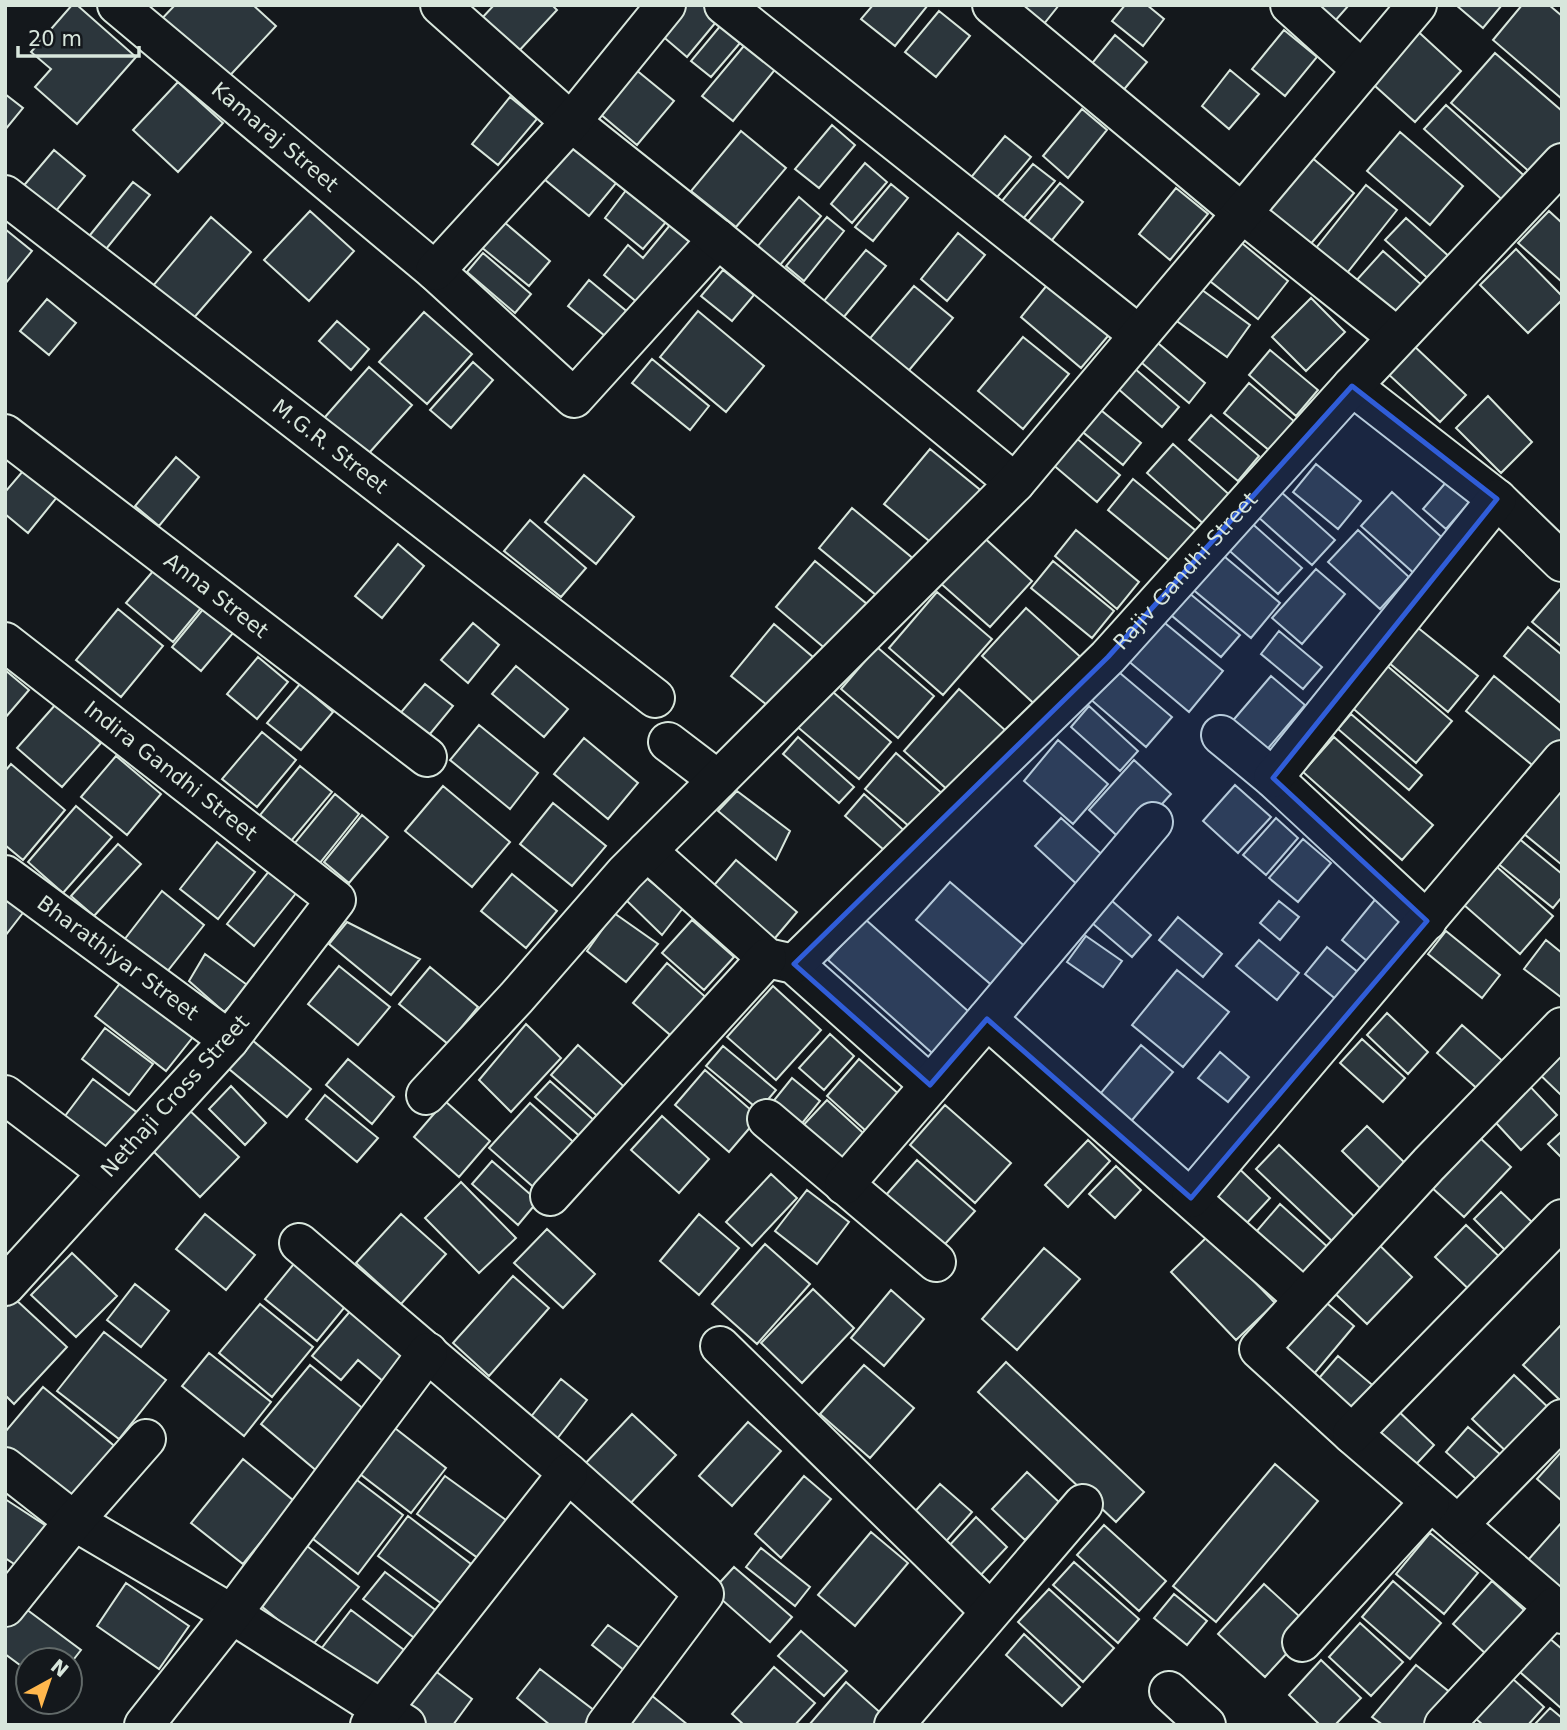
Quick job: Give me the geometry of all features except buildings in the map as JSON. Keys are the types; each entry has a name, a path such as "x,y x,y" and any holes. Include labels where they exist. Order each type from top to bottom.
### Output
{"street":[{"path":"440,5 571,122 718,239 1014,483"},
{"path":"435,271 571,122 666,5"},
{"path":"724,5 1139,335"},
{"path":"992,5 1241,214 1397,337"},
{"path":"1290,5 1362,70"},
{"path":"426,1095 647,851 1014,483 1417,5"},
{"name":"Kamaraj Street","path":"127,8 435,271 574,398 718,239"},
{"name":"Rajiv Gandhi Street","path":"550,1196 780,961 1108,657 1397,337 1562,163"},
{"name":"M.G.R. Street","path":"5,195 654,698"},
{"path":"1352,386 1497,499 1562,562"},
{"name":"Anna Street","path":"5,434 427,757"},
{"path":"1273,778 1497,499"},
{"name":"Indira Gandhi Street","path":"5,642 336,900"},
{"path":"1221,735 1273,778 1427,921"},
{"path":"668,742 718,780"},
{"path":"1191,1198 1562,760"},
{"path":"844,1185 1153,822"},
{"path":"647,851 930,1085"},
{"name":"Bharathiyar Street","path":"5,875 229,1040"},
{"name":"Nethaji Cross Street","path":"5,1286 229,1040 336,900"},
{"path":"987,1019 1304,1299"},
{"path":"1444,1725 1558,1610 1352,1434 1259,1349 1438,1154 1562,1027"},
{"path":"5,1095 107,1172"},
{"path":"768,1119 936,1262"},
{"path":"1352,1434 1562,1219"},
{"path":"299,1243 568,1473 704,1594 606,1725"},
{"path":"720,1346 990,1611"},
{"path":"144,1725 232,1614 428,1352"},
{"path":"1302,1642 1444,1513 1562,1419"},
{"path":"5,1607 74,1521 146,1439"},
{"path":"5,1467 74,1521 232,1614 386,1719 568,1473"},
{"path":"913,1718 990,1611 1083,1504"},
{"path":"1169,1691 1206,1725"}],"highlighted area":[{"path":"1352,386 1497,499 1273,778 1427,921 1191,1198 987,1019 930,1085 794,964 1108,657"}]}
